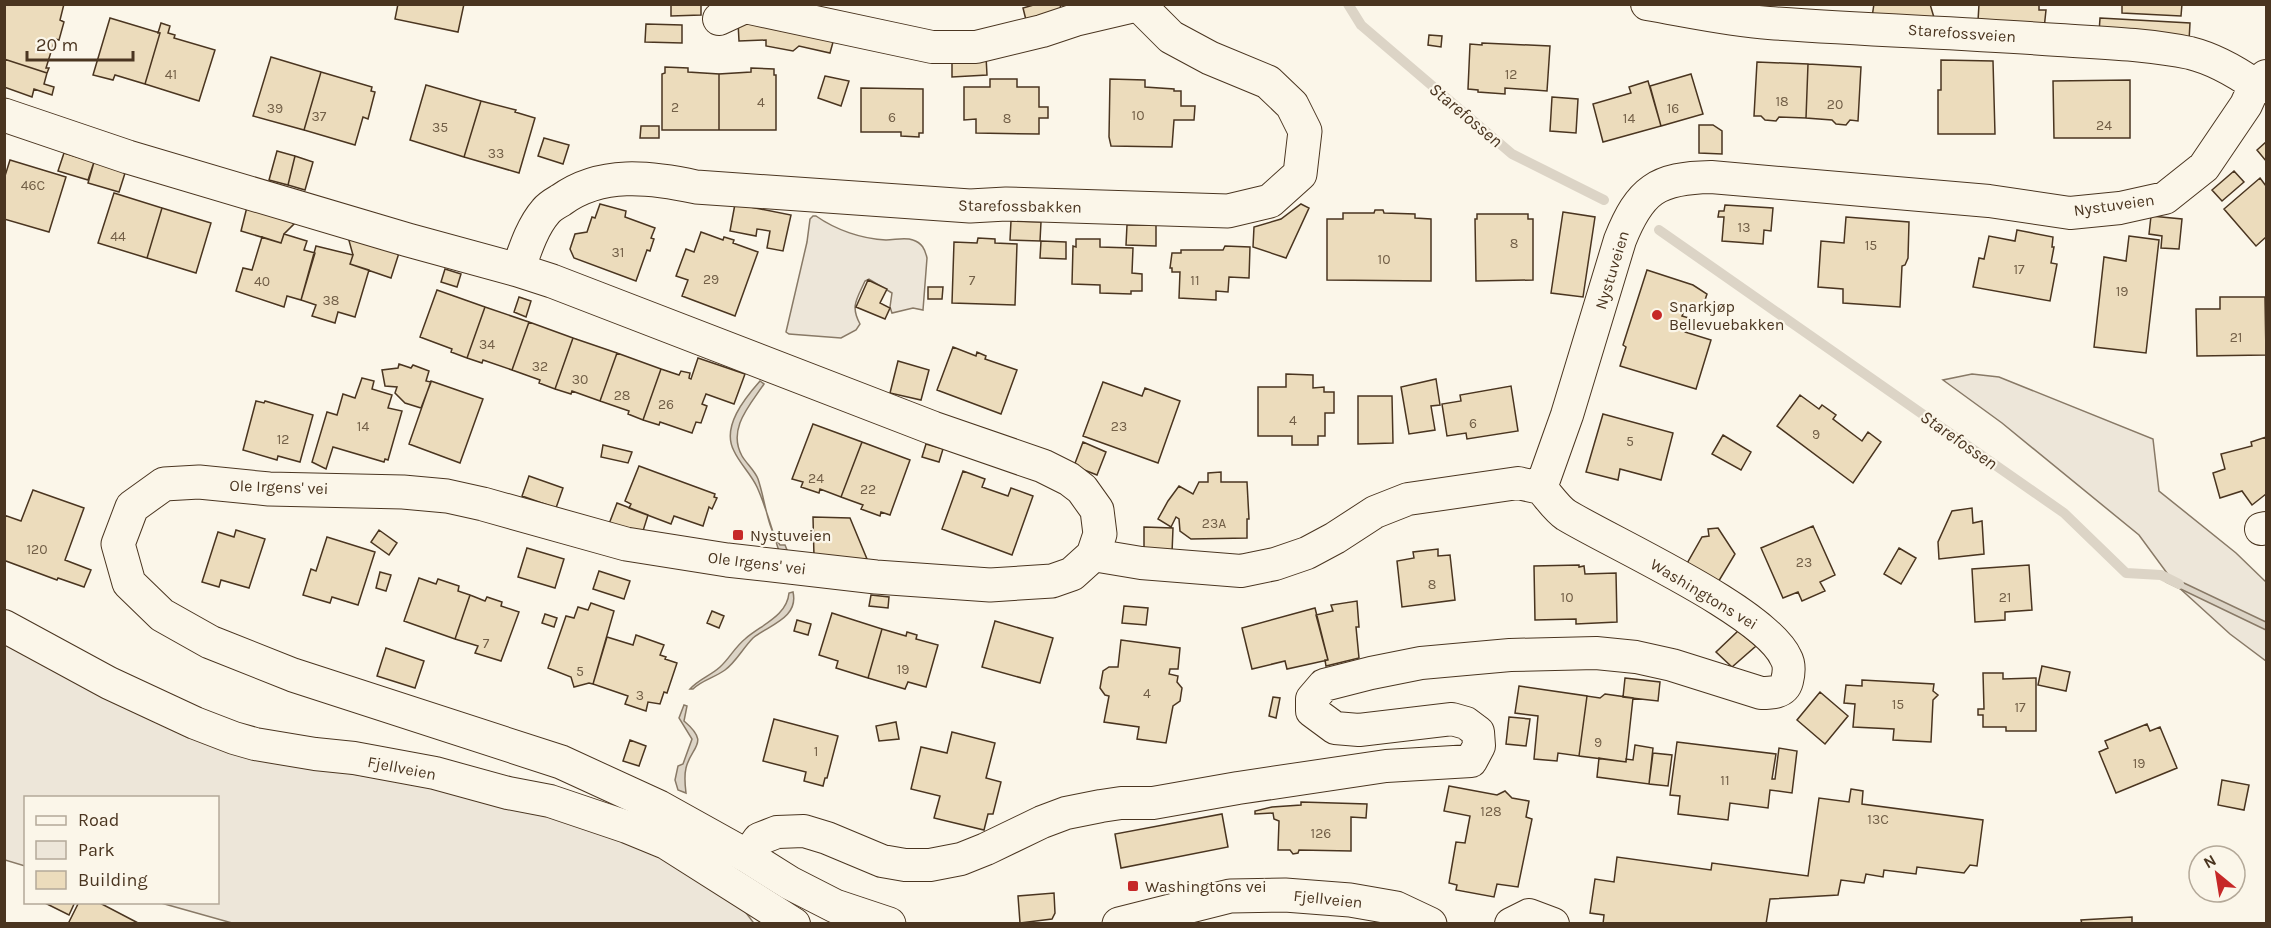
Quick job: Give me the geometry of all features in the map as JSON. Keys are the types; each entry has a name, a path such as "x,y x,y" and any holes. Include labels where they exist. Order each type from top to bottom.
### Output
{"street":[{"name":"Starefossveien","path":"1647,4 1768,23 1963,33 2150,48 2191,54 2212,60 2263,82"},
{"name":"Starefossbakken","path":"518,270 529,240 547,209 567,195 601,180 633,179 696,187 970,206 1006,204 1228,211 1270,201 1300,174 1305,131 1292,105 1268,82 1171,37 1138,5 976,47 932,47 745,7 719,19"},
{"name":"Nystuveien","path":"1541,488 1567,415 1620,240 1631,213 1650,191 1677,179 1711,177 1989,201 2070,213 2120,208 2165,198 2204,167 2263,82"},
{"path":"4,115 128,157 518,270 708,340 933,428 1043,466 1069,479 1082,489 1097,510 1100,534 1093,555 1141,563 1241,571 1275,564 1307,553 1375,512 1408,499 1518,483 1541,488"},
{"name":"Ole Irgens' vei","path":"889,924 834,906 659,807 561,762 293,675 210,642 162,615 129,583 118,544 132,507 164,484 199,482 269,489 403,492 447,496 626,544 727,560 876,577 990,585 1052,581 1072,574 1093,555"},
{"name":"Washingtons vei","path":"747,856 759,839 777,832 804,831 882,861 905,865 930,865 961,859 1066,813 1101,806 1121,803 1153,803 1386,766 1471,761 1479,746 1478,732 1466,723 1445,719 1359,730 1335,728 1312,711 1312,699 1324,685 1421,663 1510,655 1596,653 1672,664 1761,693 1776,693 1786,684 1789,669 1786,657 1760,628 1687,582 1563,513 1541,488"},
{"name":"Fjellveien","path":"4,626 109,683 195,723 234,738 255,744 354,758 435,773 508,793 550,801 627,827 666,843 794,924"},
{"name":"Fjellveien","path":"1119,924 1230,896 1285,895 1350,900 1396,908 1430,924"},
{"path":"1512,924 1529,915 1553,924"}],"green space":[{"path":"813,216 859,236 886,240 910,239 921,245 927,258 923,310 913,308 892,313 890,307 892,293 869,279 865,281 857,298 855,312 860,324 856,330 841,338 786,332 807,242 810,219"},
{"path":"1972,374 1999,377 2153,439 2159,491 2236,553 2266,582 2266,661 2230,634 2175,584 2139,535 2002,423 1943,380"},
{"path":"4,642 330,770 602,816 723,882 753,922 752,924 232,923 165,904 219,904 219,796 24,796 24,866 5,860"}],"shaded area":[{"path":"760,381 764,384 742,418 737,436 742,456 758,479 766,511 757,487 736,456 730,432 736,413"},
{"path":"773,533 780,545 785,545 788,559 781,557"},
{"path":"2166,577 2184,583 2266,622 2266,630 2166,582"},
{"path":"793,592 794,601 787,615 753,638 725,670 690,689 720,667 741,642 778,614 784,608 789,593"},
{"path":"684,705 687,706 684,721 698,740 686,768 686,793 678,790 675,780 678,766 683,764 692,739 679,718"}],"building":[{"path":"4,4 64,4 60,20 64,22 59,40 55,39 46,68 49,68 47,73 4,59"},
{"path":"398,4 464,4 458,32 395,19"},
{"path":"671,4 701,4 701,15 671,16"},
{"path":"1037,4 1060,4 1062,16 1027,24 1023,8"},
{"path":"1874,4 1930,4 1935,21 1872,17"},
{"path":"1979,4 2039,4 2039,10 2046,10 2044,29 1978,21"},
{"path":"2122,4 2182,4 2181,16 2122,13"},
{"path":"110,18 160,33 145,84 115,75 113,80 93,75"},
{"path":"2100,18 2190,23 2189,41 2099,33"},
{"path":"738,22 835,35 830,53 799,46 793,51 766,46 766,40 739,41"},
{"path":"161,23 170,26 168,33 175,35 174,38 215,50 199,101 145,84"},
{"path":"646,24 682,25 682,43 645,42"},
{"path":"1429,35 1442,36 1441,47 1428,45"},
{"path":"1482,43 1550,46 1547,91 1505,88 1505,94 1468,89 1470,44 1482,45"},
{"path":"986,56 987,75 952,77 952,58"},
{"path":"271,57 321,72 304,130 253,116"},
{"path":"4,59 47,73 44,84 54,87 52,95 34,89 32,97 4,87"},
{"path":"1941,60 1993,61 1995,134 1938,134"},
{"path":"1757,62 1808,64 1806,118 1779,117 1776,121 1754,116"},
{"path":"1808,64 1861,67 1858,121 1850,120 1846,125 1836,124 1832,120 1806,118"},
{"path":"665,67 688,68 688,72 719,74 719,130 662,130 662,74 665,73"},
{"path":"751,68 774,69 774,75 776,75 776,130 719,130 719,74 751,72"},
{"path":"321,72 372,87 371,91 375,92 368,119 363,117 355,145 304,130"},
{"path":"1691,74 1703,114 1661,126 1650,86"},
{"path":"825,76 849,81 841,106 818,98"},
{"path":"990,79 1017,79 1017,87 1039,87 1039,107 1048,107 1048,118 1039,118 1039,134 976,133 976,119 964,120 964,87 990,87"},
{"path":"1110,79 1145,80 1145,87 1181,91 1181,106 1195,106 1194,120 1174,120 1172,147 1111,146 1109,137"},
{"path":"2130,80 2130,138 2054,138 2053,81"},
{"path":"1648,81 1661,126 1603,142 1593,104 1631,93 1629,87"},
{"path":"426,85 481,101 464,157 410,140"},
{"path":"861,88 923,89 923,133 919,133 919,137 901,136 901,132 861,132"},
{"path":"1552,97 1578,99 1576,133 1550,131"},
{"path":"481,101 516,110 515,112 535,118 519,173 464,157"},
{"path":"1699,125 1713,125 1722,131 1722,154 1699,153"},
{"path":"641,126 659,126 659,138 640,138"},
{"path":"544,138 569,145 563,164 538,156"},
{"path":"2266,142 2266,161 2257,150"},
{"path":"277,151 295,156 288,185 269,180"},
{"path":"64,153 94,162 88,180 58,171"},
{"path":"295,156 313,162 305,190 288,185"},
{"path":"10,160 66,177 49,232 4,219 4,179"},
{"path":"94,162 126,170 119,192 88,183"},
{"path":"2234,171 2244,182 2222,201 2212,190"},
{"path":"2260,178 2266,186 2266,237 2256,246 2224,209"},
{"path":"114,193 162,208 147,258 98,243"},
{"path":"600,204 626,211 625,217 655,228 650,251 647,250 636,281 574,258 570,249 575,234 587,232"},
{"path":"735,204 791,215 783,251 767,248 770,231 757,229 756,236 730,231"},
{"path":"1301,204 1309,208 1286,258 1253,247 1254,227 1281,219"},
{"path":"1725,205 1773,208 1771,231 1764,230 1763,244 1722,241 1724,217 1718,217 1719,211 1724,211"},
{"path":"247,207 296,222 284,234 281,243 241,231"},
{"path":"162,208 211,223 196,273 147,258"},
{"path":"1375,210 1383,210 1384,213 1415,214 1415,218 1431,219 1431,281 1327,280 1327,219 1343,219 1343,213 1374,213"},
{"path":"1563,212 1595,217 1583,297 1551,293"},
{"path":"1477,214 1528,214 1528,219 1533,219 1533,280 1476,281 1475,219 1477,219"},
{"path":"2151,216 2182,219 2179,249 2161,248 2162,236 2149,234"},
{"path":"1846,217 1909,222 1908,258 1902,266 1900,307 1843,303 1843,289 1818,287 1821,241 1844,243"},
{"path":"1011,221 1041,222 1040,241 1010,240"},
{"path":"1127,225 1156,225 1156,246 1126,245"},
{"path":"2017,230 2053,237 2051,263 2057,264 2050,301 1973,287 1979,258 1984,259 1989,236 2015,241"},
{"path":"701,232 723,240 724,237 734,240 733,243 758,252 735,316 682,296 688,280 676,276 686,249 694,252"},
{"path":"284,234 307,241 304,250 315,253 301,300 287,296 284,307 236,291 243,268 252,270 262,237 281,243"},
{"path":"2129,236 2159,240 2146,353 2094,347 2104,257 2126,261"},
{"path":"348,237 399,253 391,278 350,264 353,255"},
{"path":"978,238 995,239 995,243 1017,244 1015,305 952,303 954,242 977,243"},
{"path":"1076,239 1100,239 1100,247 1133,248 1132,273 1142,274 1142,291 1131,291 1131,294 1100,293 1100,285 1072,284 1073,246 1076,247"},
{"path":"1041,241 1066,242 1066,259 1040,258"},
{"path":"316,246 353,255 350,264 369,270 355,317 338,312 335,323 312,316 316,305 301,300"},
{"path":"1225,246 1250,247 1249,278 1229,277 1228,292 1216,291 1216,300 1179,298 1180,272 1172,272 1170,268 1172,253 1181,253 1181,250 1223,250"},
{"path":"445,269 461,274 457,287 441,282"},
{"path":"1647,270 1693,285 1707,294 1701,312 1686,307 1682,316 1689,318 1685,332 1711,340 1696,389 1620,366 1626,347 1623,345"},
{"path":"868,280 887,289 880,303 890,308 885,319 856,307"},
{"path":"928,287 943,287 942,299 928,299"},
{"path":"437,290 485,307 467,358 451,352 452,349 420,337"},
{"path":"519,297 531,301 526,317 514,312"},
{"path":"2220,297 2265,297 2266,355 2197,356 2196,309 2220,309"},
{"path":"485,307 529,322 512,370 483,360 482,363 467,358"},
{"path":"529,322 573,338 555,389 539,383 540,380 512,370"},
{"path":"573,338 617,353 600,401 572,391 571,394 555,389"},
{"path":"953,347 976,356 977,352 986,356 985,359 1017,370 1001,414 937,390"},
{"path":"617,353 661,369 643,420 628,414 629,411 600,401"},
{"path":"698,358 745,374 734,404 706,394 702,404 707,406 701,423 696,422 692,433 660,422 659,425 643,420 661,369 679,375 681,371 690,373 689,378 691,379"},
{"path":"898,361 929,370 921,400 890,393"},
{"path":"399,364 411,368 413,365 429,371 426,381 431,382 421,408 405,403 395,393 397,387 385,386 382,370 398,368"},
{"path":"1286,374 1313,375 1313,388 1324,387 1324,392 1334,392 1334,413 1325,413 1325,436 1318,436 1318,445 1292,445 1292,436 1258,436 1258,387 1286,387"},
{"path":"362,378 374,381 372,389 392,395 388,408 402,411 388,460 385,459 384,462 333,447 326,469 312,462 327,412 337,415 343,394 355,398"},
{"path":"1436,379 1440,405 1431,406 1435,430 1409,434 1401,387"},
{"path":"431,381 483,399 460,463 409,444"},
{"path":"1103,382 1142,396 1145,388 1180,401 1158,463 1083,436"},
{"path":"1511,386 1518,431 1467,439 1466,433 1447,436 1442,404 1461,401 1460,395"},
{"path":"1800,395 1819,409 1822,405 1836,415 1833,419 1862,441 1868,432 1881,442 1853,483 1777,426"},
{"path":"1358,396 1392,396 1393,443 1358,444"},
{"path":"256,401 264,403 265,401 313,415 300,462 278,456 277,460 243,450"},
{"path":"1603,414 1673,433 1661,480 1620,469 1618,480 1586,472"},
{"path":"813,424 862,442 841,497 820,489 819,493 801,487 803,482 792,479"},
{"path":"1723,435 1751,452 1741,470 1712,454"},
{"path":"2266,437 2266,494 2252,505 2242,491 2220,498 2213,473 2225,469 2221,454 2252,446 2251,442"},
{"path":"862,442 910,460 890,515 881,512 880,516 861,509 863,505 841,497"},
{"path":"1083,442 1106,452 1097,475 1074,466"},
{"path":"926,444 943,449 939,462 922,457"},
{"path":"603,445 632,452 628,463 601,457"},
{"path":"639,466 715,494 714,497 717,498 712,509 709,507 703,526 674,516 671,524 629,508 631,504 625,501"},
{"path":"963,471 985,479 982,487 1008,496 1011,488 1033,496 1012,555 942,529"},
{"path":"1221,472 1221,482 1247,482 1249,519 1247,519 1247,538 1191,539 1180,531 1179,519 1176,517 1171,527 1158,519 1179,486 1193,494 1199,482 1208,482 1208,473"},
{"path":"529,476 563,488 556,508 522,496"},
{"path":"33,490 84,508 65,560 91,570 84,587 58,578 57,580 4,559 4,515 21,521"},
{"path":"617,503 648,515 643,531 609,524"},
{"path":"1972,508 1973,523 1982,521 1984,554 1939,559 1938,542 1952,511"},
{"path":"813,517 850,518 867,559 814,557"},
{"path":"1813,526 1835,575 1820,582 1825,591 1802,601 1798,592 1783,598 1761,548"},
{"path":"1144,527 1173,528 1172,553 1144,552"},
{"path":"1718,528 1735,554 1717,584 1685,567 1702,537 1709,536 1708,529"},
{"path":"236,530 265,539 249,588 221,580 219,587 202,582 218,532 234,537"},
{"path":"379,530 397,543 389,555 371,542"},
{"path":"327,537 375,552 358,605 332,597 330,603 303,595 311,569 316,571"},
{"path":"527,548 564,559 555,588 518,577"},
{"path":"1899,548 1916,558 1901,584 1884,574"},
{"path":"1438,549 1438,556 1450,555 1455,600 1402,607 1397,561 1414,558 1413,552"},
{"path":"1579,565 1579,567 1584,566 1585,574 1616,573 1617,622 1576,624 1576,619 1535,620 1534,566"},
{"path":"2029,565 2032,610 2005,612 2005,620 1975,622 1972,569"},
{"path":"599,571 630,581 624,599 593,589"},
{"path":"380,572 391,575 386,591 376,588"},
{"path":"419,578 436,584 438,579 459,586 458,591 470,595 455,639 404,621"},
{"path":"470,595 485,601 487,597 502,602 501,606 519,612 501,661 475,653 478,646 455,639"},
{"path":"871,595 889,597 888,608 869,606"},
{"path":"1357,601 1359,627 1356,627 1359,658 1326,666 1325,660 1328,660 1316,615 1333,611 1331,605"},
{"path":"591,603 614,611 593,684 574,687 571,677 548,668 566,616 574,618 578,607 588,610"},
{"path":"1124,606 1148,608 1146,625 1122,623"},
{"path":"1315,608 1328,660 1287,669 1285,661 1252,669 1242,628"},
{"path":"712,611 724,616 719,628 707,623"},
{"path":"832,613 882,629 868,678 836,668 838,661 819,655"},
{"path":"545,614 557,618 554,627 542,623"},
{"path":"797,620 811,624 808,635 794,631"},
{"path":"995,621 1053,638 1040,683 982,667"},
{"path":"882,629 906,636 907,632 917,635 916,639 938,645 926,687 908,682 905,689 868,678"},
{"path":"1738,631 1756,646 1732,667 1716,652"},
{"path":"636,635 664,645 660,655 677,663 667,693 664,692 660,704 648,702 646,711 625,704 628,696 593,684 607,637 633,645"},
{"path":"1121,640 1180,648 1178,669 1170,669 1169,674 1178,676 1177,682 1182,688 1180,701 1173,706 1166,743 1137,739 1139,727 1104,722 1109,696 1105,695 1100,688 1103,671 1109,667 1118,667"},
{"path":"386,648 424,661 415,688 377,676"},
{"path":"2042,666 2070,672 2066,691 2038,685"},
{"path":"1983,673 2003,673 2003,679 2036,678 2036,731 2006,731 2006,727 1983,727 1983,715 1978,715 1978,709 1984,709"},
{"path":"1625,678 1660,682 1658,701 1623,697"},
{"path":"1862,680 1934,684 1933,691 1938,695 1933,700 1931,742 1893,740 1894,729 1853,727 1855,704 1844,703 1846,685 1862,686"},
{"path":"1519,686 1587,696 1579,756 1558,753 1557,761 1534,759 1538,716 1515,713"},
{"path":"1820,692 1848,716 1825,744 1797,720"},
{"path":"1605,694 1633,698 1626,762 1579,756 1587,696 1600,698"},
{"path":"1273,697 1280,698 1276,718 1269,716"},
{"path":"1509,717 1530,719 1526,746 1506,744"},
{"path":"774,719 838,736 823,786 804,781 806,772 763,761"},
{"path":"896,722 899,739 879,741 876,726"},
{"path":"2147,724 2150,731 2160,727 2177,768 2116,793 2099,752 2108,748 2105,741"},
{"path":"952,732 995,743 986,778 1001,782 993,814 988,814 984,830 934,818 940,796 911,789 921,747 947,753"},
{"path":"630,740 646,746 639,766 623,761"},
{"path":"1677,742 1776,754 1772,779 1775,779 1779,748 1797,751 1792,793 1770,790 1768,808 1730,803 1728,820 1678,814 1680,796 1670,795"},
{"path":"1635,745 1653,748 1649,784 1597,777 1599,758 1626,762 1626,759 1633,760"},
{"path":"1653,753 1672,755 1668,786 1649,784"},
{"path":"2222,780 2249,785 2244,810 2218,805"},
{"path":"1449,786 1497,795 1505,791 1512,798 1529,801 1526,817 1532,819 1518,887 1497,884 1494,897 1456,890 1457,885 1449,883 1456,842 1465,843 1470,816 1444,811"},
{"path":"1851,789 1863,791 1862,804 1983,820 1977,866 1970,865 1964,873 1917,867 1916,874 1884,870 1883,877 1866,874 1864,883 1841,880 1838,895 1770,899 1766,924 1603,924 1604,915 1590,913 1595,879 1614,882 1617,857 1711,870 1712,863 1808,876 1819,798 1849,802"},
{"path":"1301,802 1367,804 1366,818 1351,817 1351,851 1299,850 1298,853 1293,854 1290,850 1278,850 1279,821 1274,819 1273,813 1255,814 1255,811 1301,805"},
{"path":"1222,814 1228,847 1121,868 1115,834"},
{"path":"1054,893 1055,913 1052,919 1020,923 1018,896"},
{"path":"47,904 74,904 69,915"},
{"path":"78,904 102,904 140,924 68,924"},
{"path":"2132,917 2132,924 2082,924 2081,920"}],"waterway":[{"name":"Starefossen","path":"1348,4 1361,25 1512,154 1604,200"},
{"name":"Starefossen","path":"1659,230 2064,513 2126,573 2161,575 2179,584"}],"place":[{"name":"Snarkjøp Bellevuebakken","path":"1657,315"},
{"name":"Nystuveien","path":"738,535"},
{"name":"Washingtons vei","path":"1133,886"}]}
